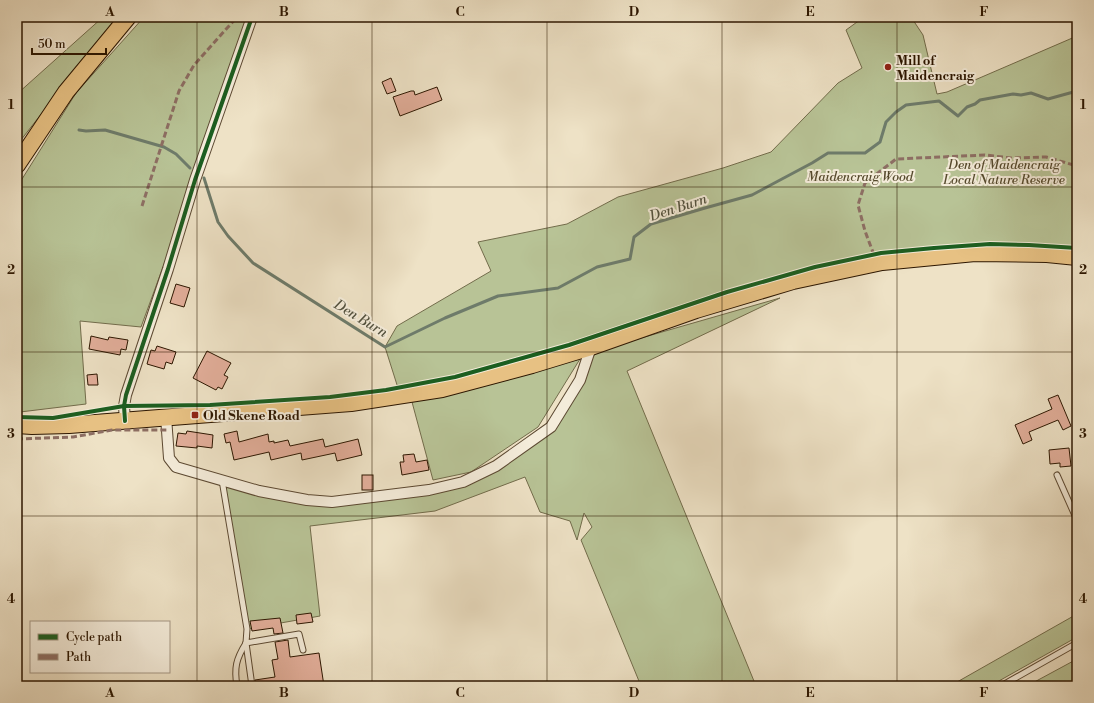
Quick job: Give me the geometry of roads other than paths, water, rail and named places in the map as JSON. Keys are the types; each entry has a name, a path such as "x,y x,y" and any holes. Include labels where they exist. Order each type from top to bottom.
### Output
{"main road":[{"path":"17,165 66,92 128,17"},
{"path":"22,426 125,421 351,402 442,389 532,365 591,347 696,310 793,281 882,262 975,253 1047,254 1077,258"}],"street":[{"path":"125,421 124,406 128,389 168,269 195,180 252,17"},
{"path":"166,417 168,453 172,463 180,469 259,491 307,500 332,502 429,490 463,482 496,466 551,427 580,380 591,347"}],"lane":[{"path":"1057,475 1077,520"},
{"path":"222,480 247,630 246,643 252,686"},
{"path":"237,686 236,666 238,655 246,643 300,634 303,650"},
{"path":"1001,686 1077,643"}],"waterway":[{"name":"Den Burn","path":"204,178 218,222 228,236 253,263 385,347 445,318 498,296 558,288 597,267 630,259 634,237 651,224 752,195 828,153 865,153 880,142 886,122 906,105 939,101 958,116 967,107 980,100 1013,94 1021,95 1031,93 1048,99 1077,91"},
{"name":"Den Burn","path":"79,130 105,130 164,147 176,154 190,168"}],"place":[{"name":"Mill of Maidencraig","path":"888,67"},
{"name":"Old Skene Road","path":"195,415"}],"park label":[{"name":"Den of Maidencraig Local Nature Reserve","path":"1004,172"},
{"name":"Maidencraig Wood","path":"860,176"}]}
